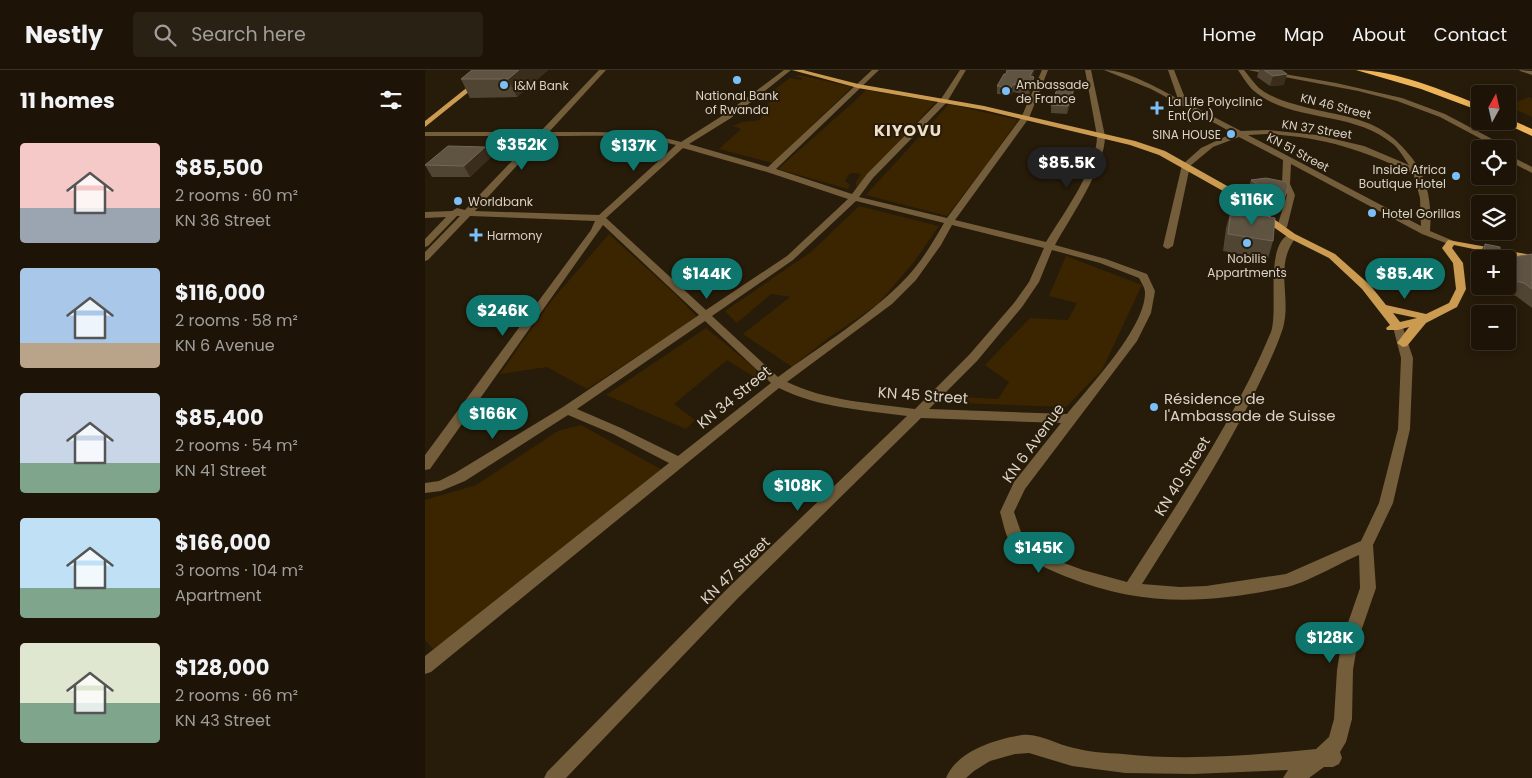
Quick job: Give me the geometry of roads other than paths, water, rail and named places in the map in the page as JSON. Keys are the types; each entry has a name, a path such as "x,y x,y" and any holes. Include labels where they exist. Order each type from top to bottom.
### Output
{"highway":[{"path":"1360,70 1424,87 1471,105"},
{"path":"1371,70 1419,83 1471,101"},
{"path":"1516,121 1532,128"},
{"path":"1516,125 1532,133"}],"main road":[{"path":"425,125 493,70"},
{"path":"795,70 858,86 944,100 1147,147 1186,164 1292,236 1332,256 1365,287 1383,308 1393,325"},
{"path":"1393,325 1423,318 1449,308 1456,301 1461,289 1458,263 1447,248 1451,242 1532,258"},
{"path":"1315,248 1358,288 1393,325"},
{"path":"1383,308 1423,318"},
{"path":"1403,343 1423,318"}],"street":[{"path":"425,465 597,230 601,218 682,145 728,116 788,70"},
{"path":"770,170 876,70"},
{"path":"425,488 441,486 460,477 567,410 790,258 854,198 870,176 944,100 963,70"},
{"name":"KN 34 Street","path":"425,666 778,383 888,302 912,278 936,245 949,222 1025,118 1045,70"},
{"path":"1088,70 1101,136"},
{"name":"KN 51 Street","path":"1107,70 1126,76 1184,104 1205,117 1425,232 1451,242"},
{"path":"1171,70 1184,104"},
{"name":"KN 46 Street","path":"1241,70 1255,86 1279,102 1294,108 1359,121 1384,132 1400,146 1417,172 1425,191 1425,232"},
{"path":"1251,70 1396,99 1426,108 1489,140"},
{"path":"1522,70 1532,73"},
{"path":"425,244 598,71"},
{"path":"425,258 538,133"},
{"name":"KN 6 Avenue","path":"425,134 538,133 641,135 770,170 854,198 949,222 994,231 1103,261 1143,276 1150,291 1146,313 1131,341 1019,486 1007,512 1016,538 1048,563 1081,576 1130,590 1180,594 1206,593 1288,580 1366,544"},
{"path":"1475,133 1484,140"},
{"name":"KN 37 Street","path":"1186,164 1216,143 1240,134 1278,134 1336,141 1368,150 1417,172"},
{"name":"KN 47 Street","path":"553,778 727,599 829,502 915,413 973,358 1018,306 1041,267 1049,246 1096,163 1101,147 1101,136"},
{"path":"1516,153 1532,161"},
{"path":"1281,227 1291,195 1285,184 1287,159"},
{"path":"1516,161 1532,171"},
{"path":"1168,246 1186,164"},
{"path":"425,215 466,214 601,218"},
{"name":"KN 45 Street","path":"601,218 681,290 778,383 801,394 829,401 915,413 1071,419"},
{"name":"KN 40 Street","path":"1130,590 1236,419 1271,345 1279,321 1282,248 1287,239 1292,236"},
{"path":"1292,778 1327,758 1337,742 1343,719 1345,670 1350,640 1368,588 1366,544 1386,503 1404,429 1407,358 1403,343 1393,325"},
{"path":"1393,325 1407,369"},
{"path":"567,410 617,431 679,462"},
{"path":"955,778 959,771 988,753 1027,743 1072,757 1157,765 1201,765 1327,758"}],"place":[{"name":"National Bank of Rwanda","path":"737,80"},
{"name":"I&M Bank","path":"504,85"},
{"name":"Ambassade de France","path":"1006,91"},
{"name":"La Life Polyclinic Ent(Orl)","path":"1157,108"},
{"name":"SINA HOUSE","path":"1231,134"},
{"name":"Inside Africa Boutique Hotel","path":"1456,176"},
{"name":"Worldbank","path":"458,201"},
{"name":"Hotel Gorillas","path":"1372,213"},
{"name":"Harmony","path":"476,235"},
{"name":"Nobilis Appartments","path":"1247,243"},
{"name":"Résidence de l'Ambassade de Suisse","path":"1154,407"}],"district":[{"name":"KIYOVU","path":"908,130"}]}
